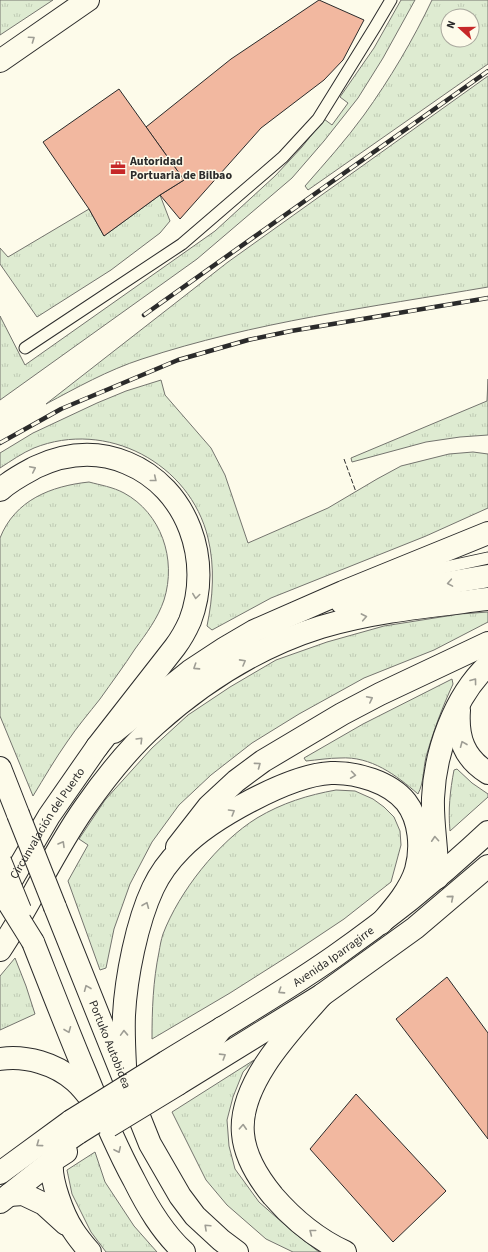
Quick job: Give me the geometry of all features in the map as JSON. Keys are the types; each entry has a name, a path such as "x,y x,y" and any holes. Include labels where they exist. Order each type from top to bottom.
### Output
{"main road":[{"path":"0,61 88,0"},
{"path":"0,490 19,476 58,458 76,455 107,457 133,466 157,480 176,500 189,526 197,560 198,576 194,606 190,621 176,648 97,747"},
{"path":"97,747 190,671 225,648 281,618 488,532"},
{"path":"281,618 344,602 388,593 488,576"},
{"path":"0,950 68,835 104,780 127,753 156,724 209,683 266,649 320,627 355,618 389,612 488,599"},
{"path":"126,1086 124,1015 132,956 144,911 153,887 172,852 190,828 209,806 263,761 342,714 380,694 488,643"},
{"path":"341,980 425,904 431,896 437,878 433,798 436,771 445,734 462,699 476,677 488,665"},
{"path":"462,699 458,718 460,737 470,759 488,773"},
{"name":"Circunvalación del Puerto","path":"0,900 48,816 97,747"},
{"name":"Portuko Autobidea","path":"0,768 150,1144 180,1196 195,1216 221,1240 237,1252"},
{"path":"166,865 199,833 270,791 304,778 331,773 357,775 376,781 396,792 412,812 416,821 419,843 415,871 396,906 381,923"},
{"name":"Avenida Iparragirre","path":"172,1073 199,1057 222,1028 334,957 381,923 437,878 488,832"},
{"path":"0,861 102,1115 124,1162 157,1221 184,1252"},
{"path":"0,1173 77,1132 172,1073 322,994 415,928 488,866"},
{"path":"0,889 33,942"},
{"path":"322,994 271,1056 254,1084 244,1110 243,1134 246,1150 254,1167 265,1186 275,1198 311,1232 333,1247 345,1252"},
{"path":"0,1059 20,1058 35,1061 60,1071 75,1081 87,1093 102,1115"},
{"path":"4,1198 52,1161 58,1149 77,1132"},
{"path":"52,1161 55,1190 72,1230"},
{"path":"4,1198 23,1194 44,1204 72,1230 90,1252"}],"lane":[{"path":"25,348 182,244 283,157 318,119 391,0"},
{"path":"343,592 390,579 488,558"}],"green space":[{"path":"0,0 53,0 0,35"},
{"path":"401,0 415,0 383,58 358,98 292,178 197,259 0,400 0,316 25,365 215,231 275,176 302,147 324,119 332,125 348,103 340,97 374,48"},
{"path":"432,0 488,0 488,64 308,190 305,186 364,115 401,59"},
{"path":"488,76 488,287 270,325 184,346 117,368 46,404 228,262"},
{"path":"160,195 170,221 160,233 111,270 37,317 0,264 0,248 8,257 89,209 104,236"},
{"path":"488,379 488,435 426,442 352,462 351,458 487,401"},
{"path":"161,380 165,395 211,448 225,475 248,543 328,508 401,466 449,454 473,452 488,454 488,508 426,536 271,598 212,630 207,626 211,604 212,582 212,560 208,538 198,511 183,488 164,469 141,454 116,444 89,439 61,440 34,448 0,468 0,453 33,433 97,403 126,391"},
{"path":"89,482 124,493 148,512 163,539 167,553 168,584 164,600 151,626 100,699 71,736 33,796 0,716 0,538 15,514 36,497 61,487"},
{"path":"488,612 488,622 434,650 364,678 299,714 252,743 211,775 179,805 152,842 130,884 114,929 106,968 100,970 68,881 88,845 79,839 105,800 152,748 188,715 230,687 276,660 327,642 384,626 460,614"},
{"path":"452,679 453,684 438,720 429,748 418,794 392,774 382,768 362,760 340,758 306,761 304,758 363,724"},
{"path":"457,769 472,783 488,794 488,797 450,831 450,793 454,770"},
{"path":"336,790 355,791 373,799 394,817 400,831 401,845 391,882 344,919 293,953 230,993 152,1039 154,985 161,941 170,918 189,885 214,854 228,840 257,818 295,800"},
{"path":"15,958 35,1014 0,1030 0,976"},
{"path":"254,1060 243,1072 233,1097 227,1120 229,1146 235,1169 259,1202 293,1232 319,1252 293,1252 266,1239 227,1205 206,1180 172,1112"},
{"path":"95,1152 105,1182 134,1226 157,1252 106,1252 91,1232 72,1194 67,1170"}],"building":[{"path":"319,0 364,20 343,60 324,80 261,128 180,219 160,195 184,180 146,127 231,59"},
{"name":"Autoridad Portuaria de Bilbao","path":"119,89 184,180 160,195 104,236 89,209 43,142"},
{"path":"447,977 488,1033 488,1139 396,1019"},
{"path":"356,1094 446,1191 393,1242 310,1149"}],"railway":[{"path":"144,315 488,71"},
{"path":"0,443 61,409 178,360 248,340 291,331 488,298"}],"fence":[{"path":"344,459 356,492"}],"place":[{"name":"Autoridad Portuaria de Bilbao","path":"118,168"}]}
